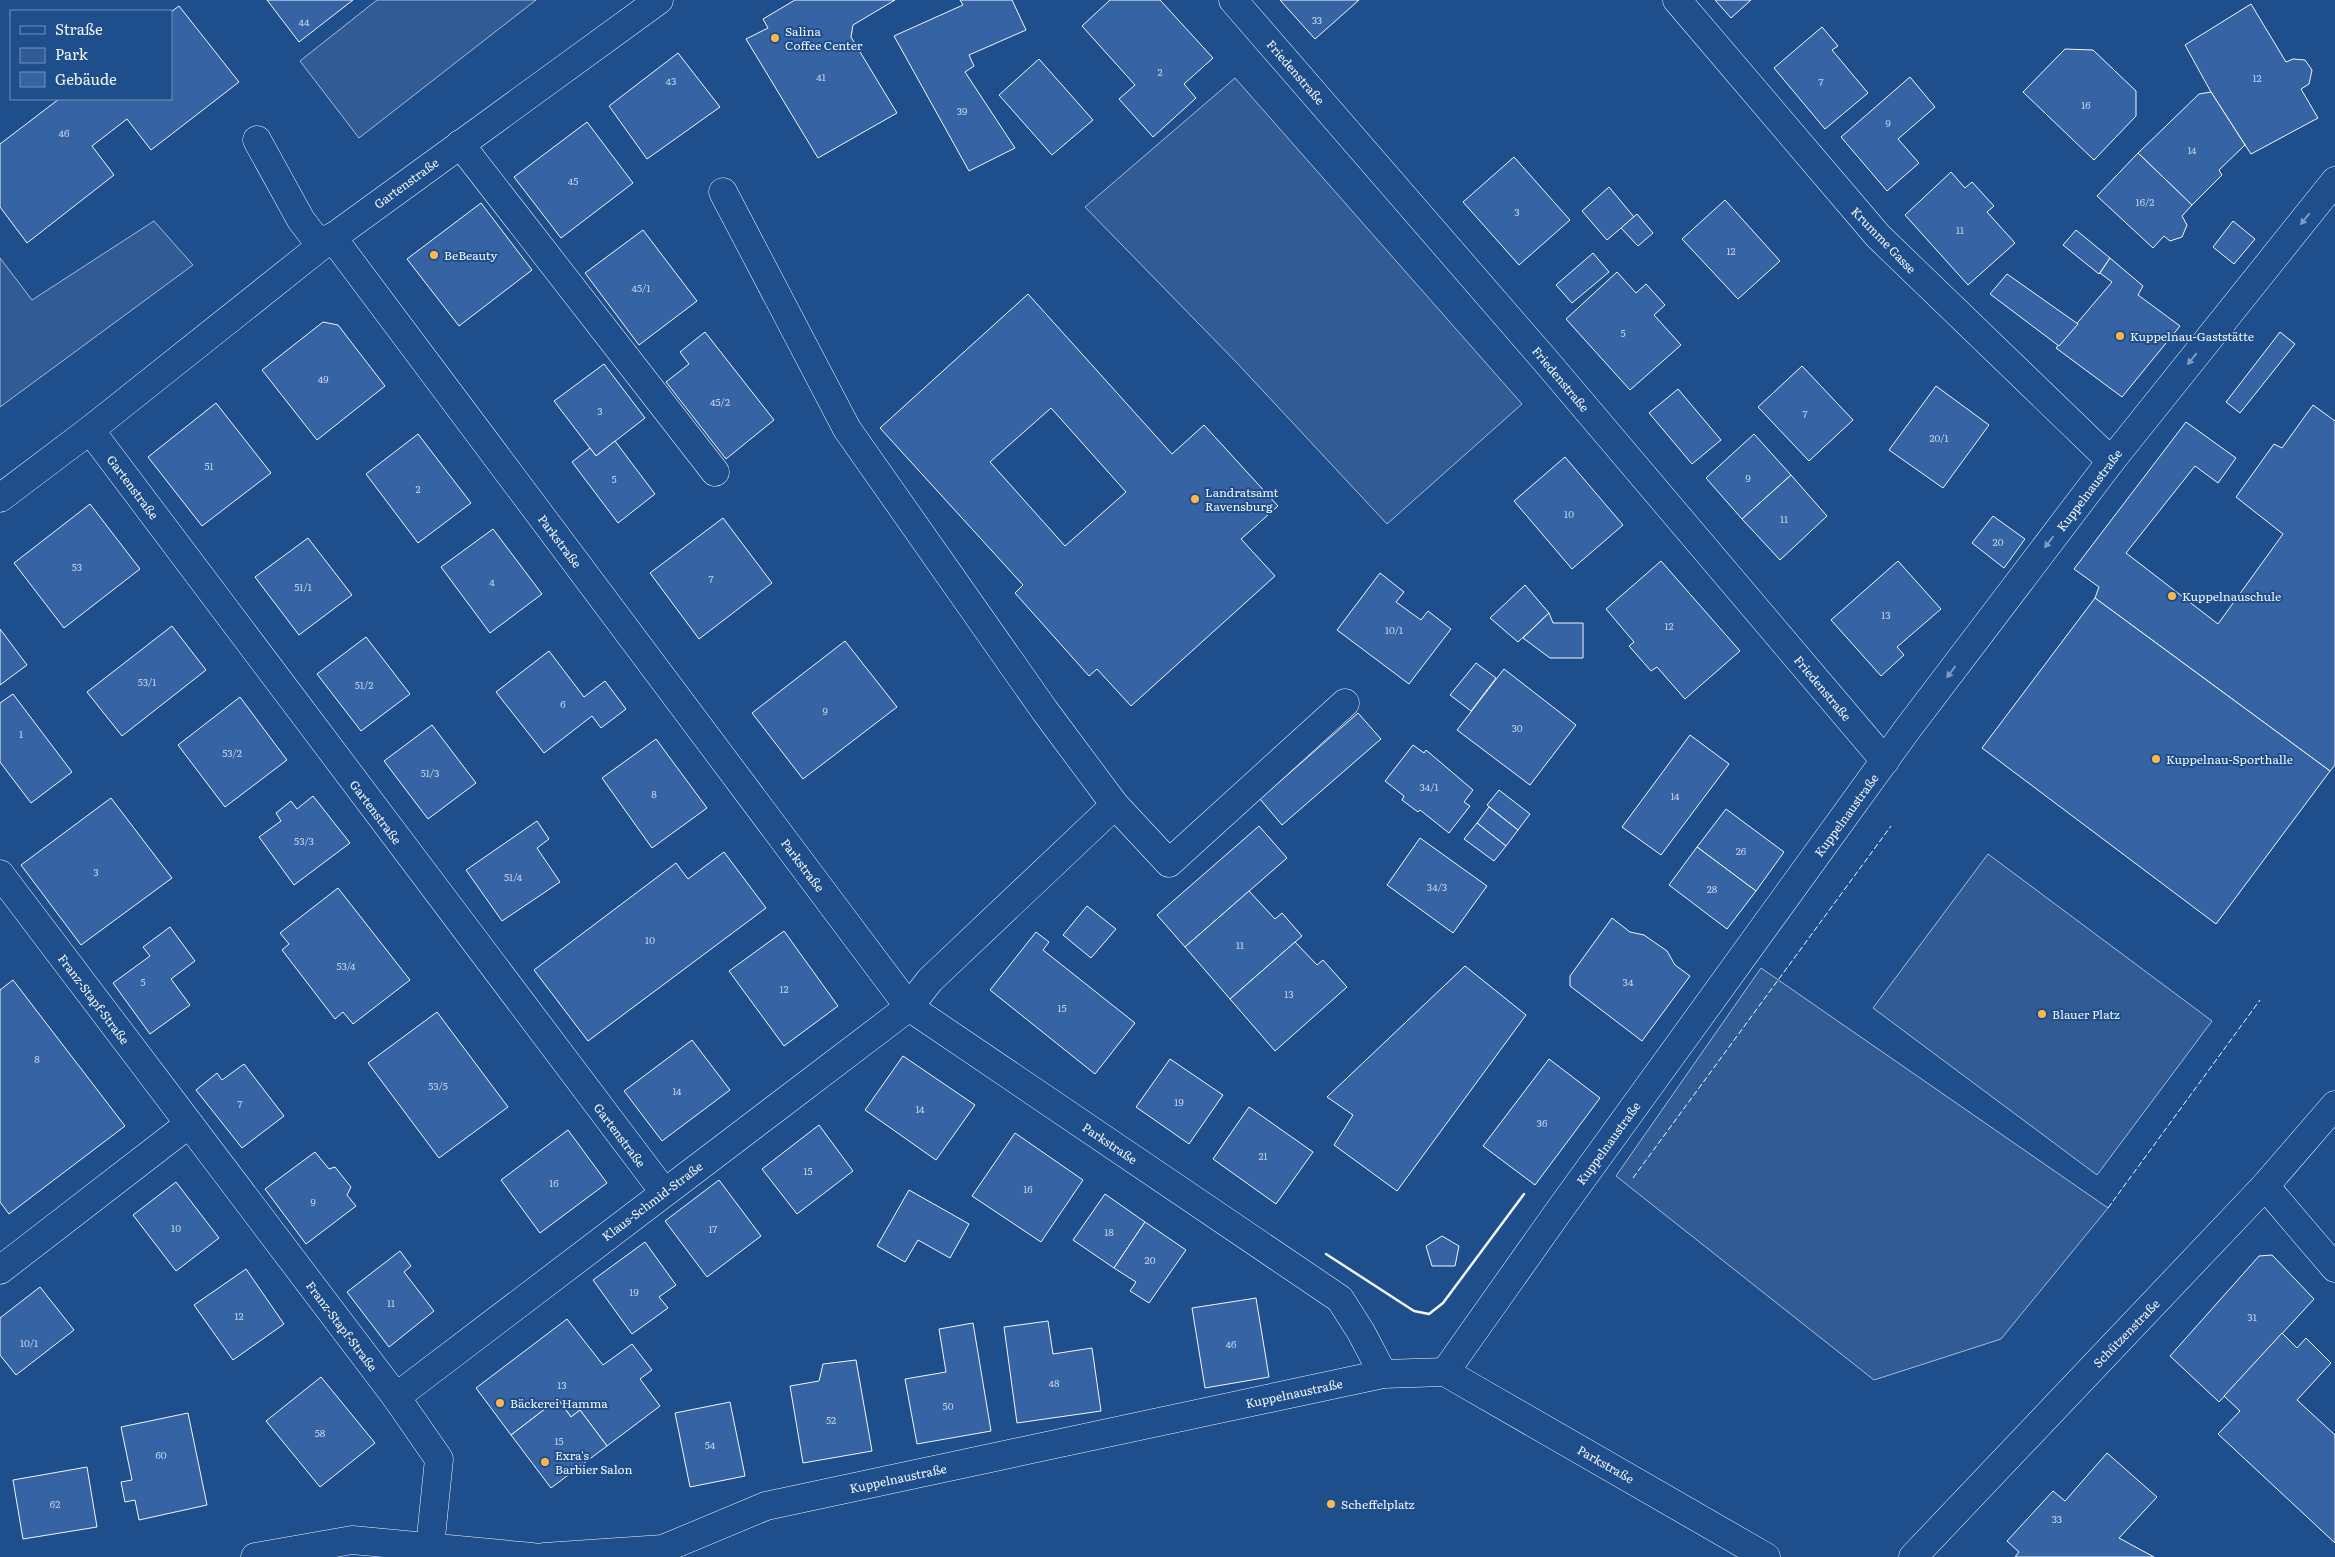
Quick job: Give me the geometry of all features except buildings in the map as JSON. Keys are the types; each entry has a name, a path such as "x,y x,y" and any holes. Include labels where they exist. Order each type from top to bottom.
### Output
{"street":[{"name":"Gartenstraße","path":"0,498 90,430 326,241 659,0"},
{"name":"Friedenstraße","path":"1233,0 1545,360 1885,761"},
{"name":"Krumme Gasse","path":"1677,0 1878,236 2111,461"},
{"name":"Parkstraße","path":"257,140 301,220 326,241 909,1007 1340,1299 1361,1332 1383,1374"},
{"path":"460,144 715,472"},
{"name":"Kuppelnaustraße","path":"544,1557 668,1553 766,1506 1383,1374 1445,1372 1584,1176 1885,761 2111,461 2335,181"},
{"path":"723,192 847,430 1045,712 1115,805 1169,863 1345,703"},
{"name":"Gartenstraße","path":"90,430 664,1192"},
{"name":"Klaus-Schmid-Straße","path":"396,1397 909,1007 930,980 1115,805"},
{"name":"Franz-Stapf-Straße","path":"0,874 396,1397 439,1459 430,1547"},
{"name":"Schützenstraße","path":"1914,1557 2266,1186 2335,1105"},
{"path":"0,1270 189,1124"},
{"path":"2266,1186 2335,1268"},
{"name":"Parkstraße","path":"1445,1372 1766,1557"},
{"path":"255,1557 352,1540 532,1557"}],"green space":[{"path":"377,0 536,0 359,138 300,61"},
{"path":"1235,78 1522,404 1387,524 1237,363 1085,207"},
{"path":"154,221 193,265 0,407 0,258 32,300"},
{"name":"Blauer Platz","path":"1988,854 2212,1021 2097,1175 1873,1008"},
{"path":"1761,968 2108,1208 2001,1339 1874,1380 1616,1176"}],"fence":[{"path":"1633,1178 1891,826"},
{"path":"2108,1208 2260,1000"}],"wall":[{"path":"1326,1254 1414,1311 1429,1314 1443,1303 1524,1194"}],"place":[{"name":"Salina Coffee Center","path":"775,38"},
{"name":"BeBeauty","path":"434,255"},
{"name":"Kuppelnau-Gaststätte","path":"2120,336"},
{"name":"Landratsamt Ravensburg","path":"1195,499"},
{"name":"Kuppelnauschule","path":"2172,596"},
{"name":"Kuppelnau-Sporthalle","path":"2156,759"},
{"name":"Blauer Platz","path":"2042,1014"},
{"name":"Bäckerei Hamma","path":"500,1403"},
{"name":"Exra's Barbier Salon","path":"545,1462"},
{"name":"Scheffelplatz","path":"1331,1504"}]}
